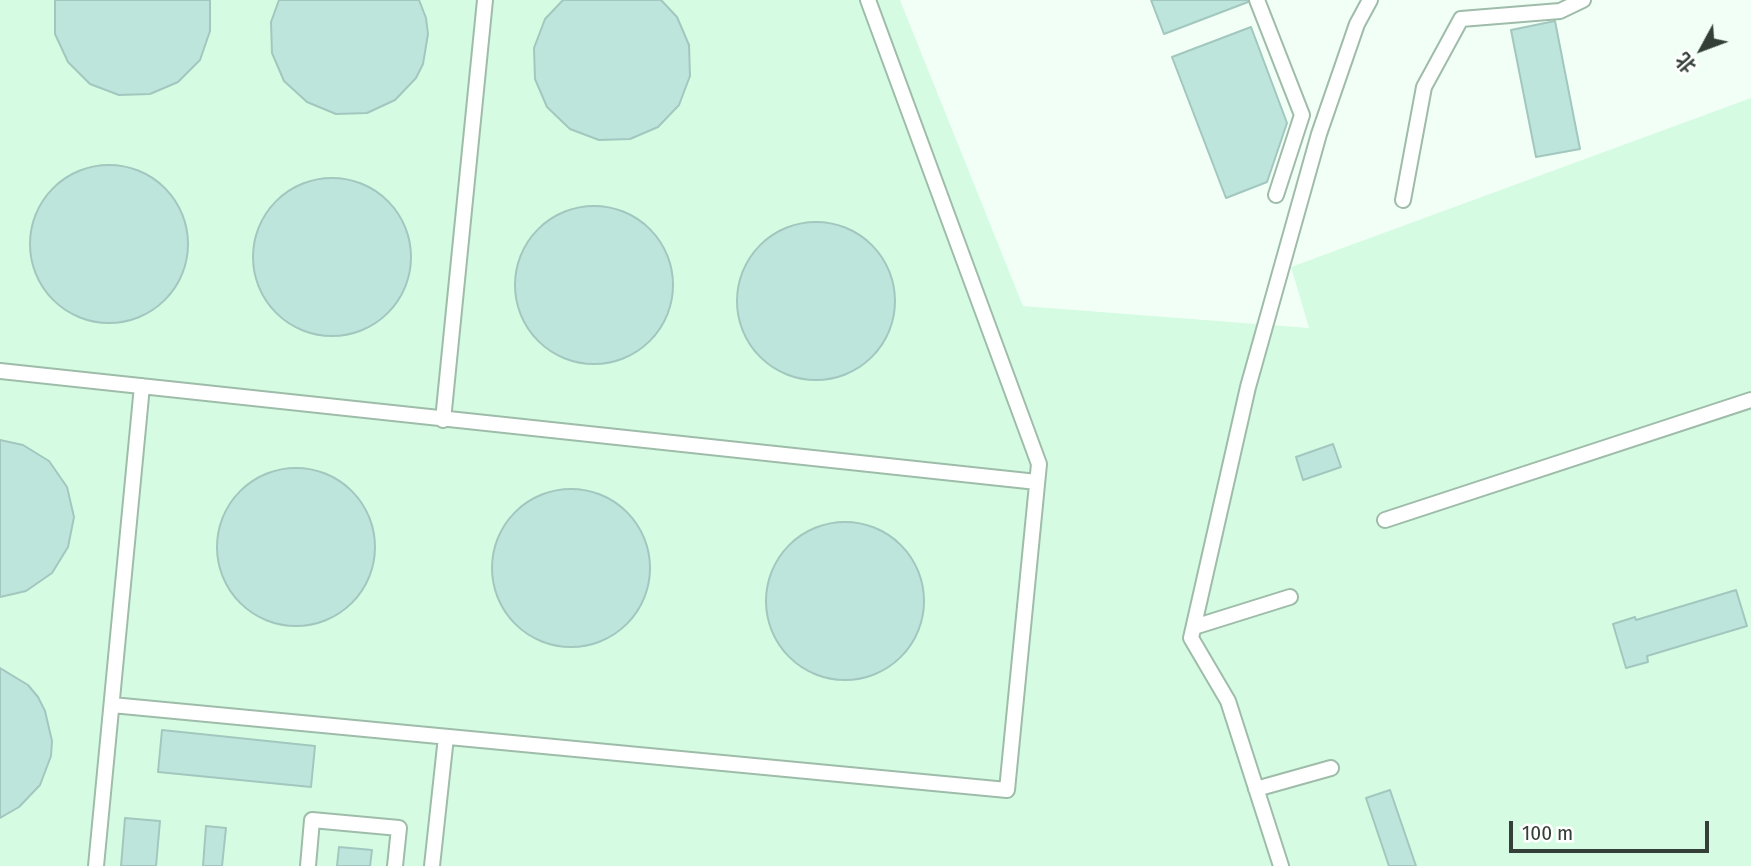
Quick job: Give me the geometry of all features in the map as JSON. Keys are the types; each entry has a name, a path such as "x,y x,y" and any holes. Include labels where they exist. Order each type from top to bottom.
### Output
{"street":[{"path":"443,420 485,0"},
{"path":"112,705 1007,790 1039,464 868,0"},
{"path":"1257,0 1302,115 1276,195"},
{"path":"1281,866 1228,701 1191,638 1232,450 1259,347 1319,134 1357,24 1370,0"},
{"path":"1403,200 1424,87 1461,19 1560,11 1583,0"},
{"path":"0,371 1037,482"},
{"path":"96,866 142,386"},
{"path":"1385,520 1751,400"},
{"path":"1194,626 1290,597"},
{"path":"432,866 446,737"},
{"path":"1256,789 1331,768"},
{"path":"308,866 312,820 399,828 396,866"}],"shaded area":[{"path":"0,0 900,0 1023,306 1309,328 1291,267 1751,98 1751,866 0,866"}],"building":[{"path":"55,0 210,0 210,31 200,60 178,82 150,94 119,95 90,84 68,62 55,34"},
{"path":"279,0 419,0 426,18 428,34 423,64 416,78 395,100 367,113 336,114 307,102 284,81 272,53 271,22"},
{"path":"563,0 661,0 677,17 689,45 690,76 679,105 658,127 630,139 599,140 570,129 547,107 535,79 534,48 545,19"},
{"path":"1151,0 1248,0 1248,2 1164,34"},
{"path":"1555,21 1580,149 1536,157 1511,30"},
{"path":"1251,27 1287,123 1267,182 1226,198 1172,57"},
{"path":"109,165 139,171 165,188 182,214 188,244 182,274 165,300 139,317 109,323 79,317 53,300 36,274 30,244 36,214 53,188 79,171"},
{"path":"332,178 362,184 388,201 405,227 411,257 405,287 388,313 362,330 332,336 302,330 276,313 259,287 253,257 259,227 276,201 302,184"},
{"path":"594,206 624,212 650,229 667,255 673,285 667,315 650,341 624,358 594,364 564,358 538,341 521,315 515,285 521,255 538,229 564,212"},
{"path":"816,222 846,228 872,245 889,271 895,301 889,331 872,357 846,374 816,380 786,374 760,357 743,331 737,301 743,271 760,245 786,228"},
{"path":"0,440 23,445 49,461 67,487 74,517 68,547 52,573 26,591 0,597"},
{"path":"1333,444 1341,467 1303,480 1296,457"},
{"path":"296,468 326,474 352,491 369,517 375,547 369,577 352,603 326,620 296,626 266,620 240,603 223,577 217,547 223,517 240,491 266,474"},
{"path":"571,489 601,495 627,512 644,538 650,568 644,598 627,624 601,641 571,647 541,641 515,624 498,598 492,568 498,538 515,512 541,495"},
{"path":"845,522 875,528 901,545 918,571 924,601 918,631 901,657 875,674 845,680 815,674 789,657 772,631 766,601 772,571 789,545 815,528"},
{"path":"1736,590 1747,626 1647,656 1648,662 1626,668 1613,624 1635,617 1636,620"},
{"path":"0,668 28,685 38,697 45,711 52,741 51,756 40,785 19,807 0,818"},
{"path":"162,730 315,746 311,787 158,772"},
{"path":"1390,790 1416,866 1389,866 1366,798"},
{"path":"125,818 160,821 156,866 121,866"},
{"path":"206,826 226,828 222,866 203,866"},
{"path":"339,847 372,850 370,866 337,866"}]}
